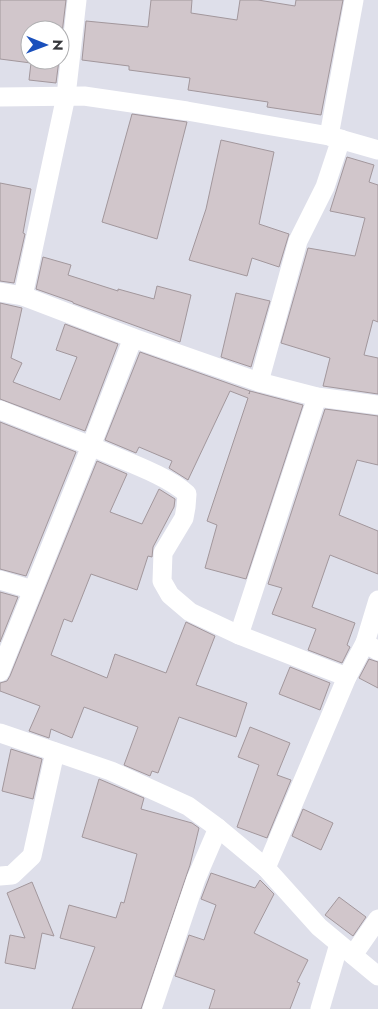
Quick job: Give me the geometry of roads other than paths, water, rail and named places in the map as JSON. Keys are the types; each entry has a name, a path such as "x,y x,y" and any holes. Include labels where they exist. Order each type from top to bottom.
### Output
{"street":[{"path":"23,296 66,96 77,0"},
{"path":"259,382 298,241 325,187 335,138 354,0"},
{"path":"0,97 84,96 187,111 335,138 378,150"},
{"path":"0,292 23,296 133,338 259,382 317,397 378,405"},
{"path":"0,672 133,338"},
{"path":"239,635 317,397"},
{"path":"0,410 91,446 165,479 180,488 187,494 184,518 163,553 162,581 170,595 190,612 239,635 347,677"},
{"path":"0,580 33,590"},
{"path":"266,868 347,677 371,647 378,600"},
{"path":"0,733 111,771 188,806 266,868 319,928 378,976"},
{"path":"0,876 12,875 32,856 55,752"},
{"path":"152,1009 196,879 218,828"},
{"path":"320,1009 346,950 378,919"}]}
